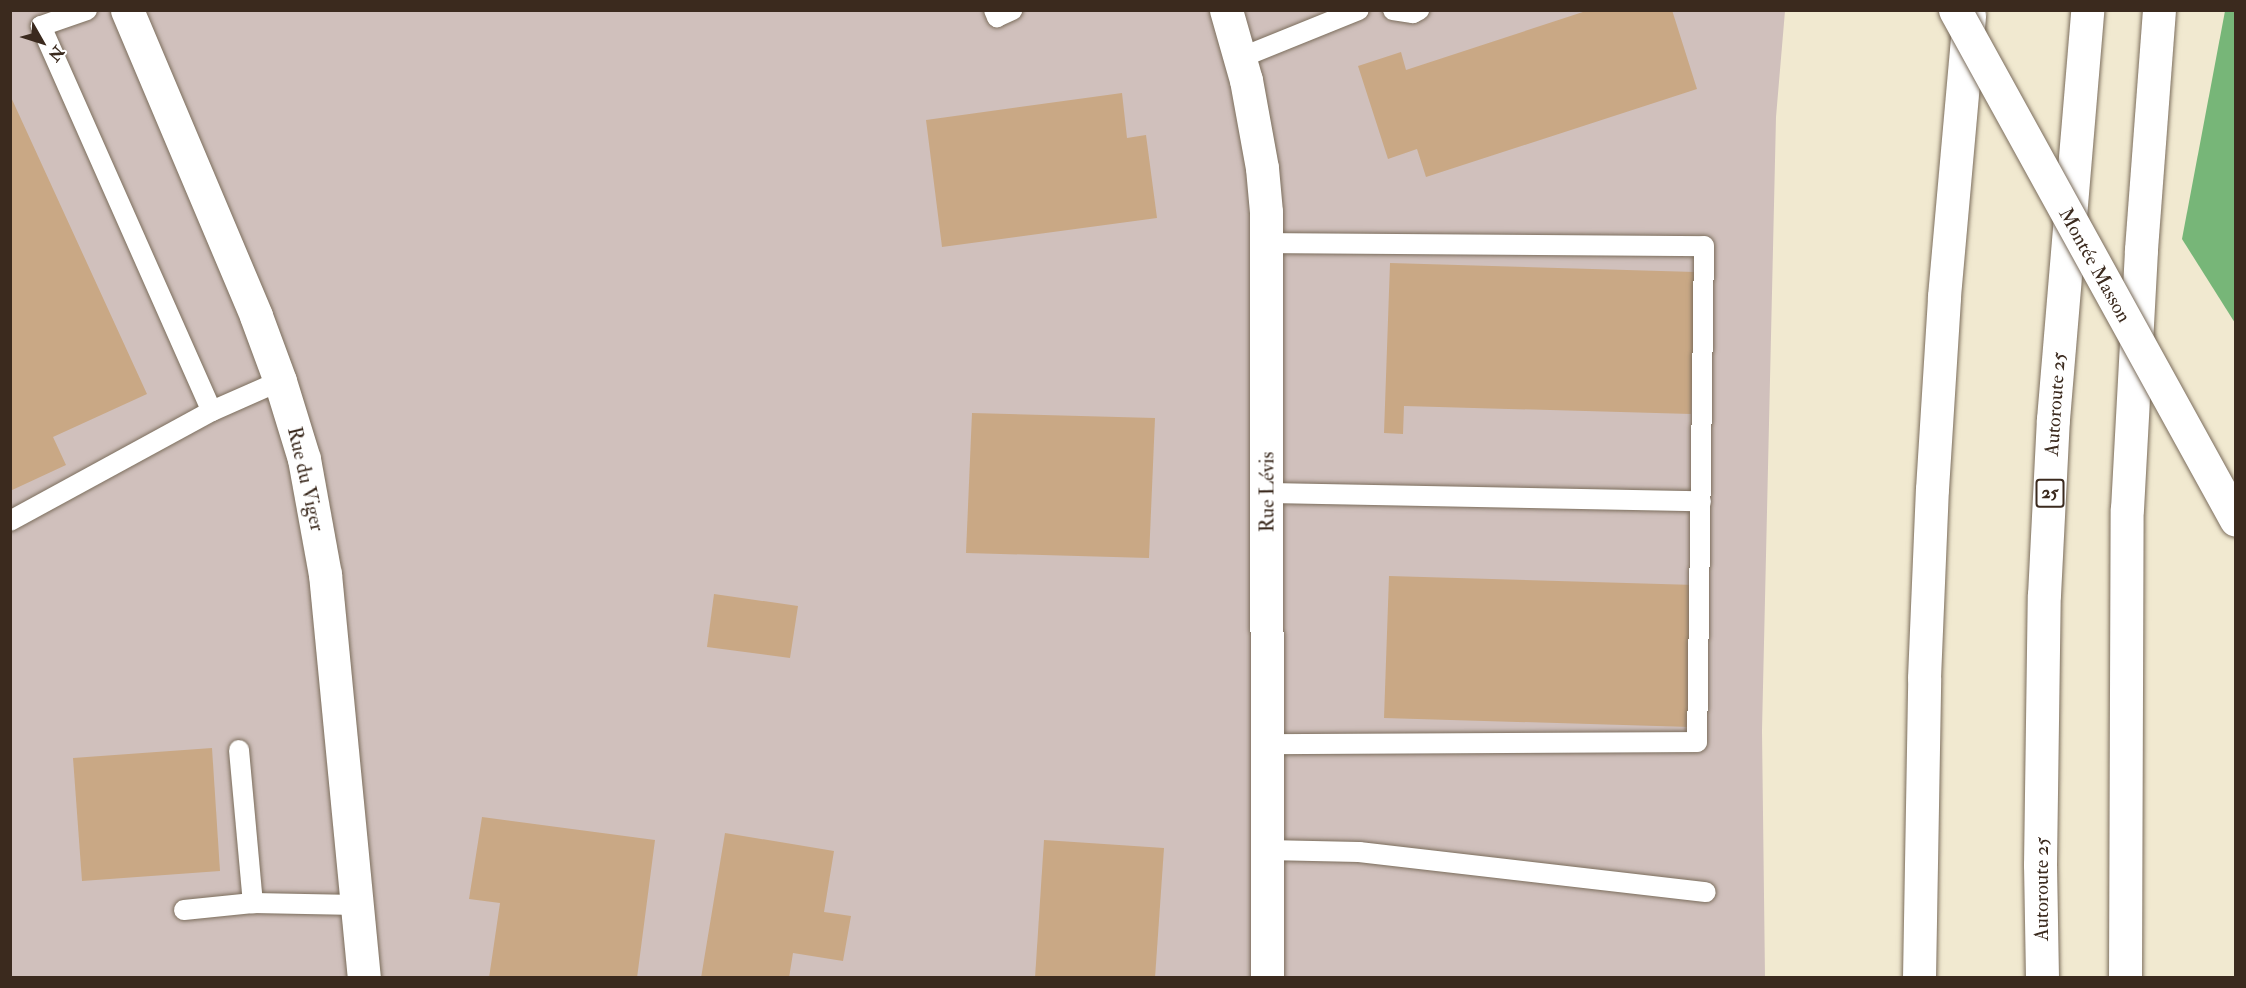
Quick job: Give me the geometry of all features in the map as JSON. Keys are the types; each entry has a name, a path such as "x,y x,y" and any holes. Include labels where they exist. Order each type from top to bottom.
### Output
{"main road":[{"name":"Rue du Viger","path":"127,10 256,316 280,381 308,478 326,574 364,978"},
{"name":"Rue Lévis","path":"1226,10 1246,80 1262,168 1266,243 1267,978"},
{"name":"Montée Masson","path":"1955,10 2235,520"},
{"path":"1919,978 1924,678 1931,501 1944,296 1969,10"},
{"name":"Autoroute 25","path":"2042,978 2040,854 2044,595 2053,419 2087,10"},
{"path":"2125,978 2127,509 2141,249 2159,10"}],"lane":[{"path":"87,10 41,26 212,411"},
{"path":"994,10 997,17 1012,10"},
{"path":"1240,58 1359,10"},
{"path":"1393,10 1413,13 1419,10"},
{"path":"1266,243 1704,246 1697,742 1267,744"},
{"path":"10,521 212,411 280,381"},
{"path":"1267,493 1701,501"},
{"path":"239,750 253,903"},
{"path":"1267,850 1359,852 1706,892"},
{"path":"184,910 253,903 357,905"}],"shaded area":[{"path":"10,11 1785,11 1776,117 1762,731 1765,977 11,977"}],"green space":[{"path":"2225,11 2236,11 2235,323 2182,239"}],"building":[{"path":"1589,10 1672,10 1697,89 1426,177 1417,149 1388,159 1358,66 1401,52 1406,70"},
{"path":"1122,93 1127,138 1146,135 1157,218 942,247 926,120"},
{"path":"10,95 147,394 53,437 66,465 10,491"},
{"path":"1390,263 1695,272 1691,414 1404,406 1403,434 1384,433"},
{"path":"972,413 1155,418 1149,558 966,553"},
{"path":"1389,576 1695,585 1690,727 1384,718"},
{"path":"714,594 798,606 790,658 707,647"},
{"path":"212,748 220,871 82,881 73,758"},
{"path":"482,817 655,840 637,978 489,978 500,903 469,899"},
{"path":"725,833 834,851 824,912 851,916 843,961 793,953 789,978 701,978"},
{"path":"1044,840 1164,848 1155,978 1035,978"}]}
